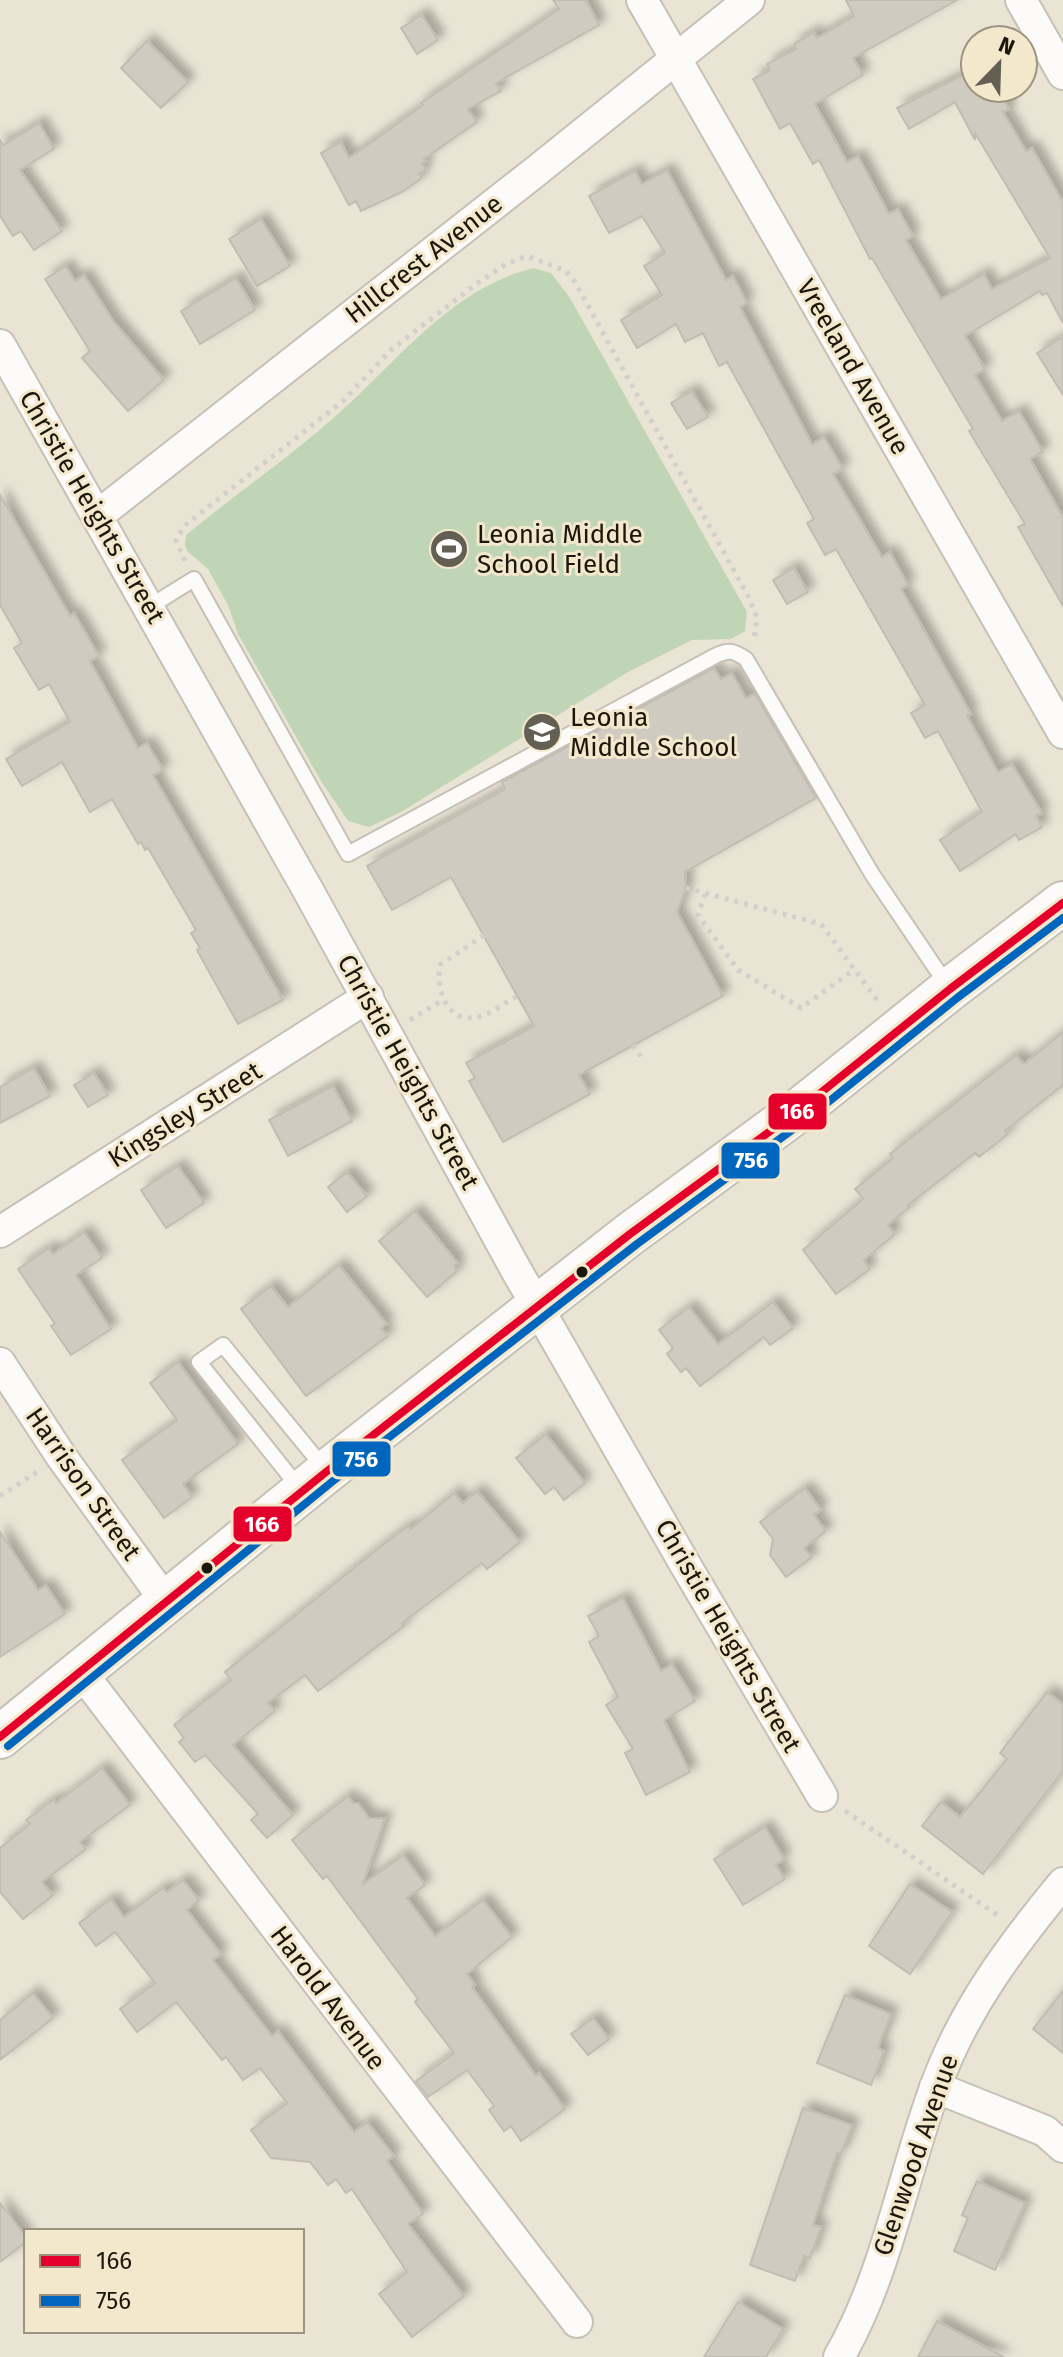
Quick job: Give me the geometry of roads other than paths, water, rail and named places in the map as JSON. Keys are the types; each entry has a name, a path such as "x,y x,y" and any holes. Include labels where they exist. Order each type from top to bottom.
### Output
{"street":[{"name":"Vreeland Avenue","path":"642,0 1063,733"},
{"name":"Hillcrest Avenue","path":"97,516 749,0"},
{"path":"1021,0 1063,74"},
{"name":"Christie Heights Street","path":"0,345 368,997 538,1307 822,1796"},
{"path":"0,1737 314,1482 630,1234 803,1107 1063,903"},
{"name":"Kingsley Street","path":"0,1232 368,997"},
{"name":"Harrison Street","path":"0,1363 61,1456 167,1603"},
{"name":"Harold Avenue","path":"81,1672 577,2322"},
{"name":"Glenwood Avenue","path":"839,2357 871,2288 935,2087 951,2048 978,1996 1023,1932 1063,1883"},
{"path":"935,2087 1045,2131 1063,2147"}],"lane":[{"path":"149,607 194,579 348,854 715,656 735,651 746,659 872,874 950,989"},
{"path":"223,1345 314,1482 199,1362 223,1345"}],"place":[{"name":"Leonia Middle School Field","path":"449,549"},
{"name":"Leonia Middle School","path":"542,732"}]}
